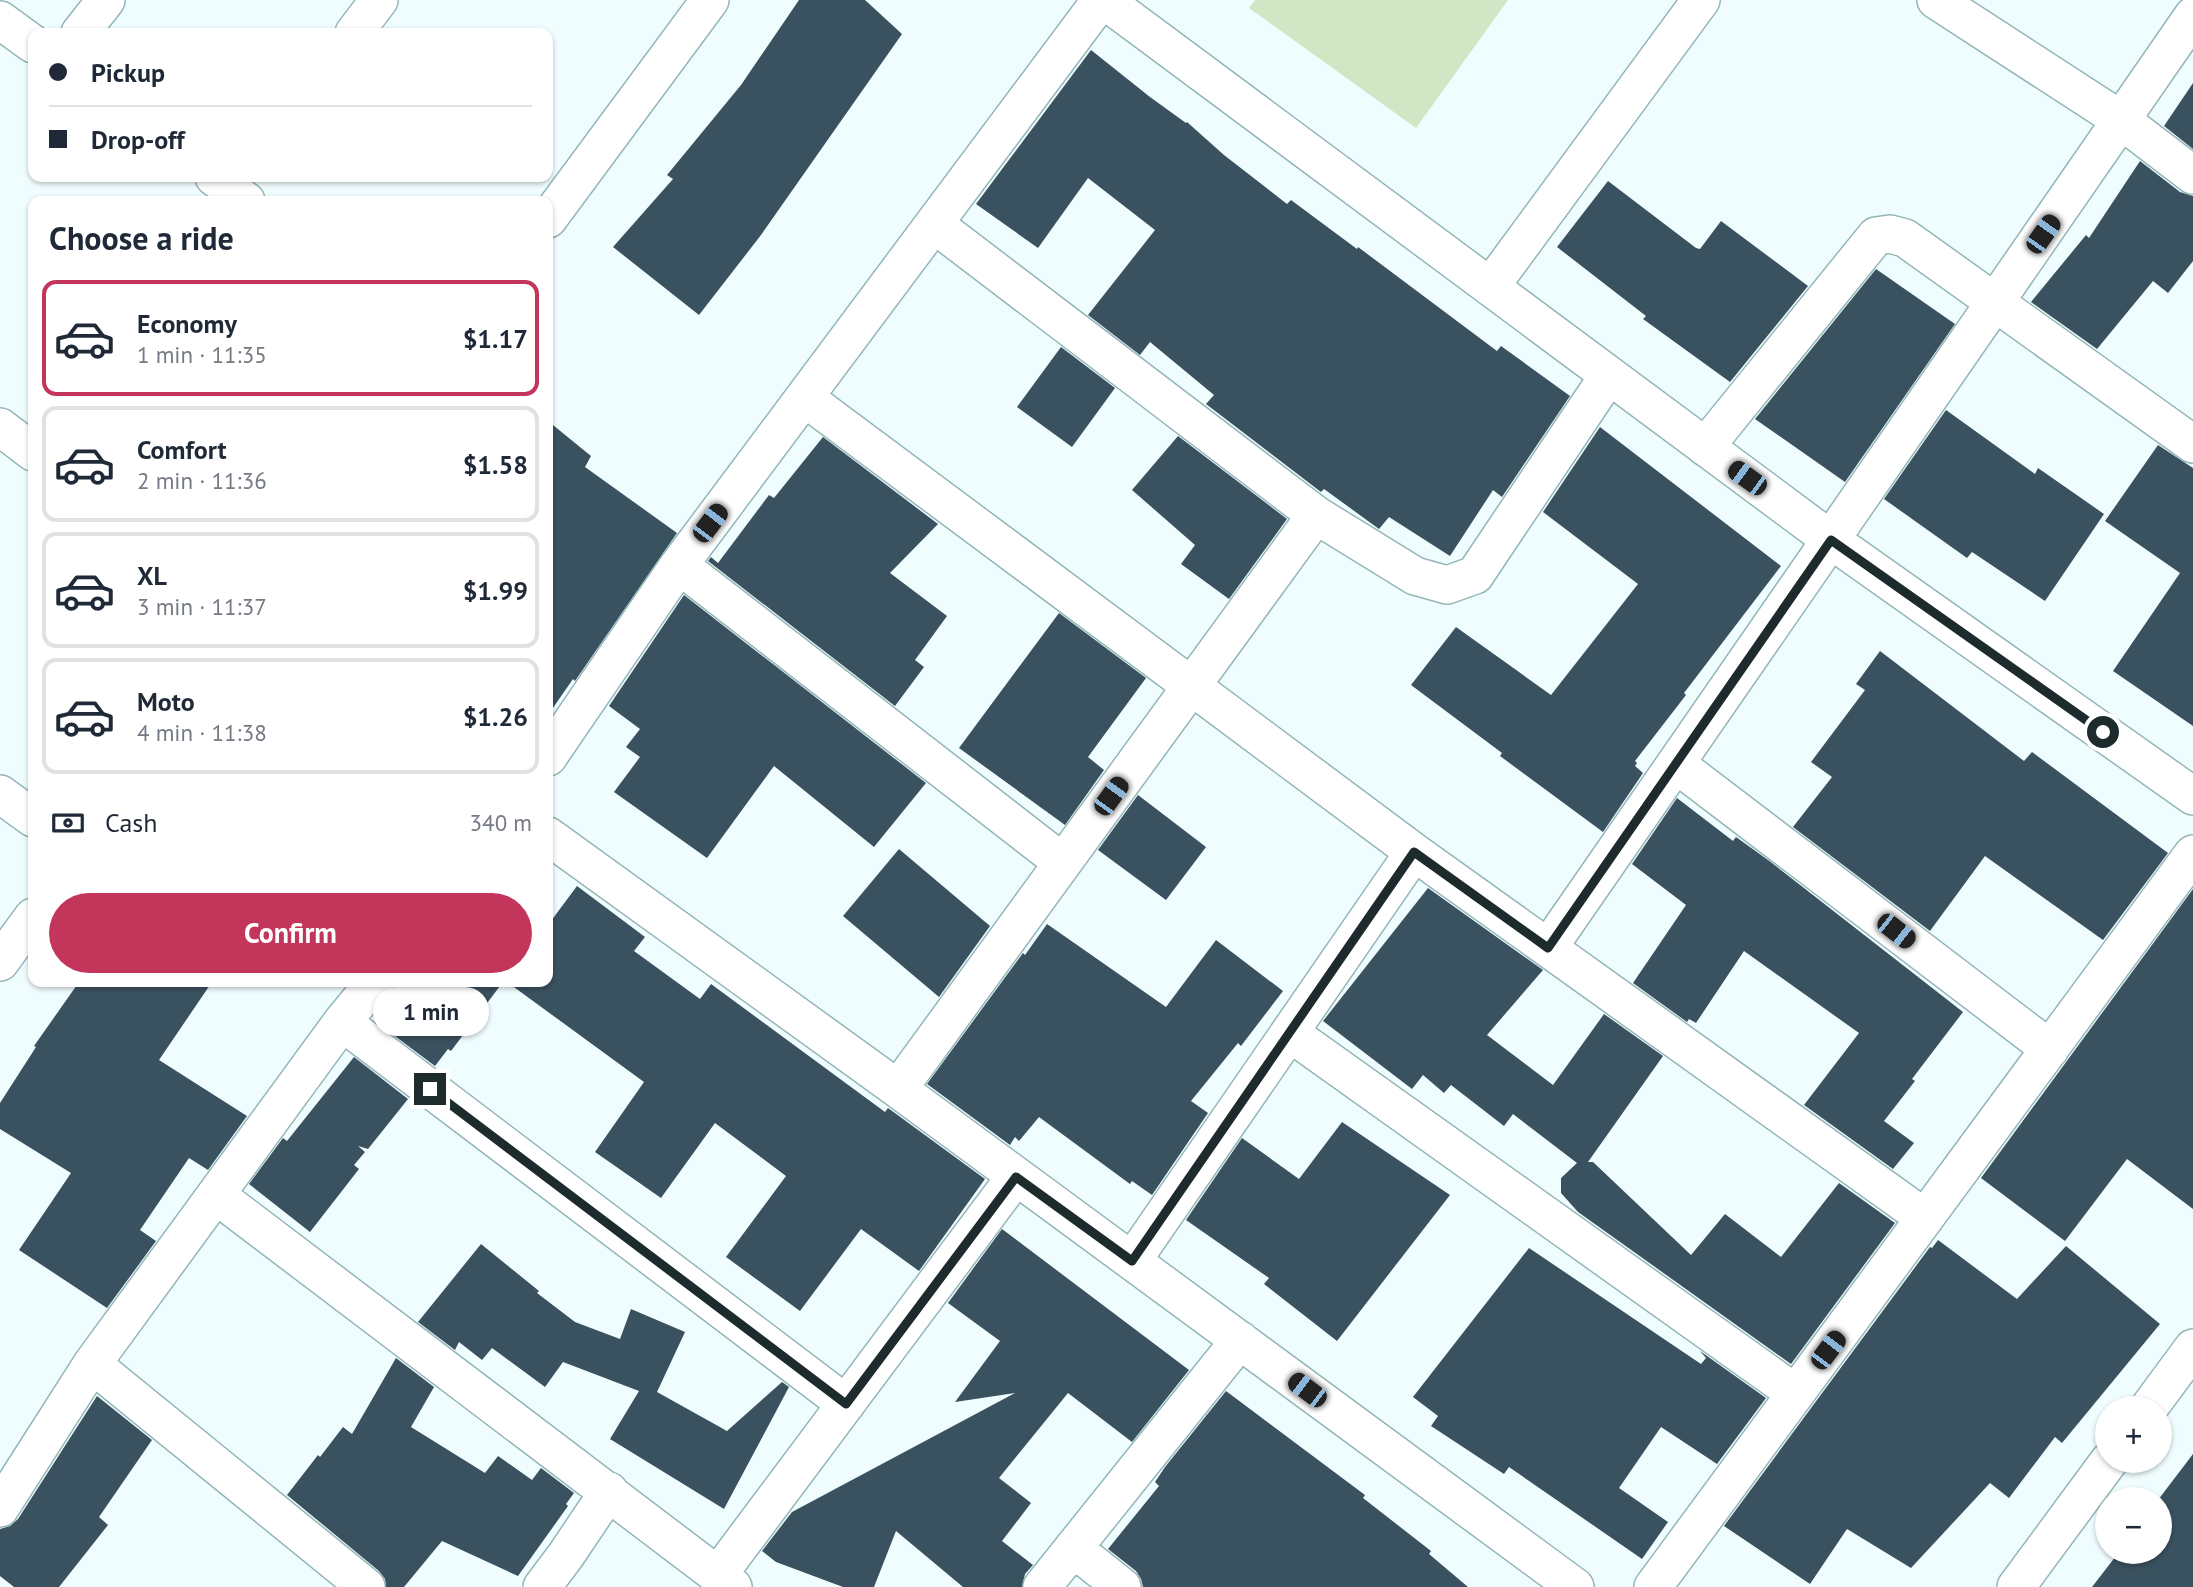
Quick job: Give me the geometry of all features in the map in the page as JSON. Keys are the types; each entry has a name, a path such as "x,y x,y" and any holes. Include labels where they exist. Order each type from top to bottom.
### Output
{"street":[{"path":"84,28 106,0"},
{"path":"358,28 379,0"},
{"path":"553,212 710,0"},
{"path":"553,750 679,565 1103,0 1831,540 2193,796"},
{"path":"1490,287 1701,0"},
{"path":"1936,0 2121,120 2193,175"},
{"path":"1548,948 2193,16"},
{"path":"0,20 28,40"},
{"path":"934,224 1316,515 1415,576 1447,585 1475,575 1609,375"},
{"path":"1705,447 1876,236 1890,234 1905,238 2193,444"},
{"path":"805,398 1414,852 1925,1218"},
{"path":"0,427 28,448"},
{"path":"898,1089 1316,515"},
{"path":"679,565 1062,863"},
{"path":"1676,764 2050,1049"},
{"path":"0,794 28,814"},
{"path":"553,840 898,1089 1575,1587"},
{"path":"1132,1261 1414,852"},
{"path":"1653,1587 2193,854"},
{"path":"0,962 28,924"},
{"path":"0,1508 92,1364 342,1022 371,987"},
{"path":"342,1022 846,1404"},
{"path":"1290,1033 1796,1393"},
{"path":"216,1195 726,1581 846,1404 1016,1177"},
{"path":"1042,1587 1240,1340"},
{"path":"2158,1396 2193,1348"},
{"path":"92,1364 366,1587"},
{"path":"2016,1587 2100,1473"},
{"path":"541,1587 609,1491"},
{"path":"1073,1548 1122,1587"}],"green space":[{"path":"1255,0 1508,0 1416,128 1249,8"}],"building":[{"path":"799,0 865,0 902,34 761,235 699,315 613,247 673,179 667,175 741,85"},
{"path":"1091,50 1150,97 1187,122 1287,204 1291,200 1497,351 1501,346 1570,396 1502,497 1493,490 1450,556 1389,517 1379,529 1324,489 1321,492 1206,404 1214,395 1150,342 1140,355 1088,315 1155,230 1088,178 1038,248 976,204"},
{"path":"2193,83 2193,149 2164,126"},
{"path":"2140,161 2180,192 2193,196 2193,261 2168,293 2153,281 2097,349 2031,302 2086,235 2089,238"},
{"path":"1608,181 1696,248 1700,249 1721,221 1808,286 1730,382 1643,319 1646,316 1557,247"},
{"path":"1876,269 1955,324 1845,482 1755,419"},
{"path":"1061,347 1115,388 1072,447 1017,407"},
{"path":"1946,410 2035,474 2038,468 2104,514 2045,601 1972,552 1967,558 1884,499"},
{"path":"553,425 591,456 585,467 677,533 575,681 573,679 553,708"},
{"path":"1600,427 1781,566 1635,761 1635,766 1643,773 1603,832 1500,756 1502,753 1411,685 1456,627 1551,695 1638,584 1543,512"},
{"path":"1178,436 1287,519 1229,599 1181,564 1195,545 1132,490"},
{"path":"823,437 938,524 890,573 947,616 915,660 924,667 895,706 708,561 711,557 718,563 769,495 774,498"},
{"path":"2158,445 2193,468 2193,726 2113,671 2180,573 2105,521"},
{"path":"684,595 926,783 874,847 774,766 707,858 614,792 640,757 626,747 640,729 609,706"},
{"path":"1059,613 1146,678 1088,757 1104,770 1065,825 959,748"},
{"path":"1880,651 2024,761 2032,752 2168,853 2103,940 1985,856 1930,931 1793,827 1832,777 1811,762 1865,690 1856,684"},
{"path":"1138,795 1206,847 1166,900 1098,850"},
{"path":"1677,798 1733,841 1736,837 1768,860 1963,1012 1884,1121 1914,1143 1893,1169 1804,1105 1859,1033 1744,951 1696,1023 1689,1019 1687,1022 1633,983 1686,905 1632,864"},
{"path":"899,849 990,926 939,997 843,916"},
{"path":"577,886 645,937 634,951 700,999 711,984 885,1112 888,1108 985,1179 919,1271 861,1229 800,1311 726,1257 786,1176 715,1123 661,1198 595,1152 644,1082 514,987 553,987 553,918"},
{"path":"1428,888 1543,970 1487,1035 1553,1085 1604,1014 1663,1056 1588,1162 1593,1162 1691,1255 1725,1214 1781,1257 1839,1183 1895,1223 1791,1364 1578,1212 1561,1193 1561,1178 1577,1163 1513,1114 1504,1126 1451,1085 1444,1093 1423,1075 1412,1089 1323,1021"},
{"path":"2193,889 2193,1209 2127,1159 2065,1241 1981,1178"},
{"path":"1047,924 1166,1007 1216,940 1283,991 1241,1046 1238,1043 1191,1101 1208,1113 1152,1195 1132,1181 1130,1184 1039,1117 1019,1141 1015,1137 1010,1145 927,1084"},
{"path":"75,987 209,987 159,1060 247,1116 208,1170 189,1158 140,1230 156,1241 107,1308 19,1250 71,1173 0,1129 0,1103 36,1047 34,1046"},
{"path":"402,987 499,987 451,1051 448,1049 435,1066 380,1025 393,1008 389,1005"},
{"path":"354,1057 408,1099 368,1149 358,1146 365,1152 354,1165 359,1169 310,1232 249,1184 283,1138 287,1141"},
{"path":"1342,1122 1450,1195 1337,1341 1264,1284 1269,1278 1186,1220 1242,1138 1299,1179"},
{"path":"1002,1229 1189,1370 1132,1442 1068,1393 999,1478 1031,1503 1002,1541 1033,1565 1025,1574 1022,1587 963,1587 896,1531 874,1587 843,1587 776,1562 762,1551 792,1512 1015,1393 955,1402 1000,1341 948,1303"},
{"path":"1938,1240 2017,1299 2066,1246 2160,1324 2101,1396 2095,1396 2095,1403 2062,1443 2055,1437 2009,1498 1990,1483 1911,1568 1847,1529 1810,1584 1724,1526 1930,1247"},
{"path":"481,1244 575,1322 620,1339 631,1309 685,1332 657,1392 727,1431 782,1382 789,1387 724,1509 610,1439 639,1391 563,1362 545,1387 492,1348 482,1360 459,1342 455,1350 418,1322"},
{"path":"1529,1248 1701,1364 1706,1358 1700,1351 1766,1398 1717,1464 1661,1427 1619,1488 1668,1522 1642,1559 1509,1467 1504,1474 1431,1426 1438,1416 1413,1397"},
{"path":"396,1358 434,1387 411,1427 485,1473 498,1456 532,1480 541,1468 574,1493 566,1504 568,1506 518,1576 442,1541 404,1587 386,1587 385,1579 379,1571 287,1495 343,1427 352,1434"},
{"path":"1226,1391 1365,1495 1363,1498 1431,1551 1429,1554 1468,1587 1143,1587 1136,1571 1108,1549 1159,1486 1155,1482 1165,1467"},
{"path":"97,1396 152,1440 99,1517 108,1525 59,1587 14,1587 0,1576 0,1529 10,1526 18,1519"},
{"path":"2193,1454 2193,1587 2092,1587 2110,1564 2172,1564 2172,1487 2168,1487"}],"route":[{"path":"430,1089 846,1404 1016,1177 1132,1261 1414,852 1548,948 1831,540 2103,732"}]}
